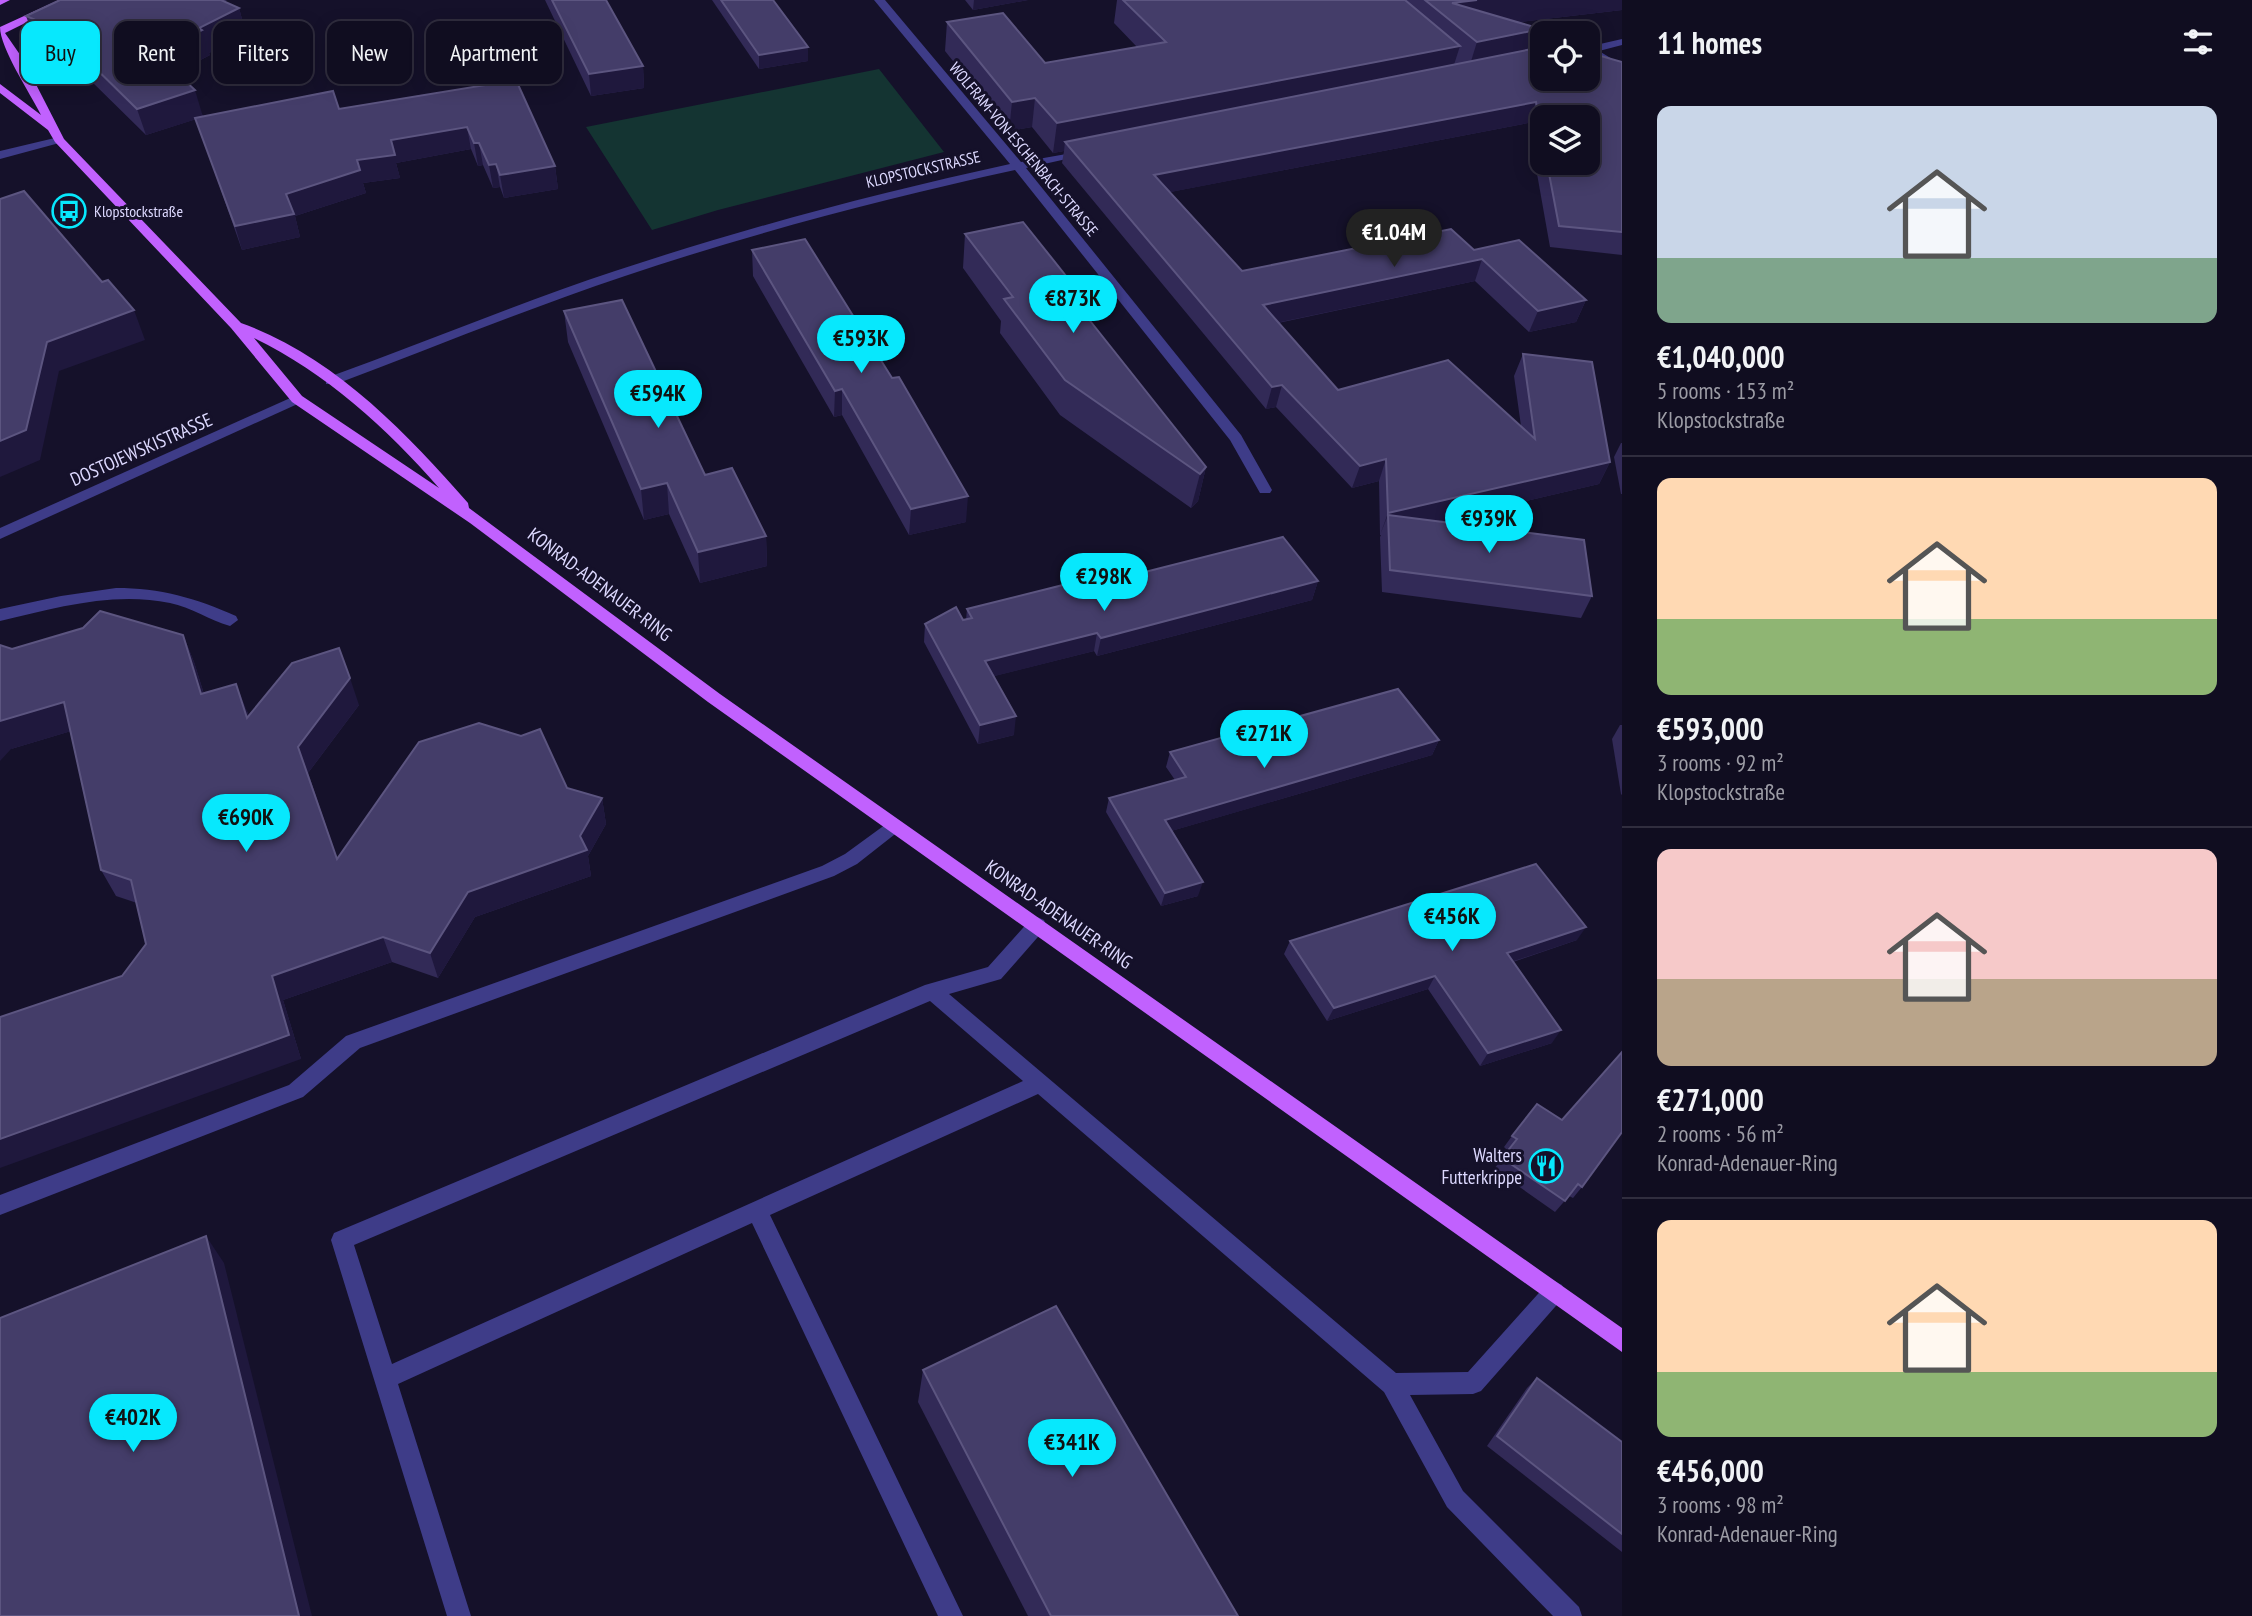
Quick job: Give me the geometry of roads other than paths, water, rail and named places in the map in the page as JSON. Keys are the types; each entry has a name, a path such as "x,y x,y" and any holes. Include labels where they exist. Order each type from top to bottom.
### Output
{"main road":[{"path":"0,32 67,0"},
{"name":"KONRAD-ADENAUER-RING","path":"0,32 18,59 55,135"},
{"name":"KONRAD-ADENAUER-RING","path":"0,87 55,135 236,325 297,399 475,519 714,698 1622,1341"},
{"name":"KONRAD-ADENAUER-RING","path":"236,325 283,348 331,381 416,454 475,519"}],"street":[{"name":"WOLFRAM-VON-ESCHENBACH-STRASSE","path":"879,0 1018,166 1236,438 1265,490"},
{"path":"1600,48 1622,42"},
{"path":"1600,58 1622,70"},
{"path":"0,155 55,135"},
{"name":"KLOPSTOCKSTRASSE","path":"331,381 573,290 725,240 862,202 1099,150"},
{"name":"DOSTOJEWSKISTRASSE","path":"0,534 297,399"},
{"path":"0,615 108,594 148,592 203,605 230,620"},
{"path":"0,1205 296,1091 353,1042 828,871 851,859 893,826"},
{"path":"459,1616 383,1379 342,1240 932,991 994,973 1037,925"},
{"path":"932,991 1392,1384 1455,1499 1570,1616"},
{"path":"383,1379 1040,1083"},
{"path":"757,1211 951,1616"},
{"path":"1392,1384 1473,1383 1554,1292"}],"place":[{"name":"Klopstockstraße","path":"69,211"},
{"name":"Walters Futterkrippe","path":"1546,1166"}]}
